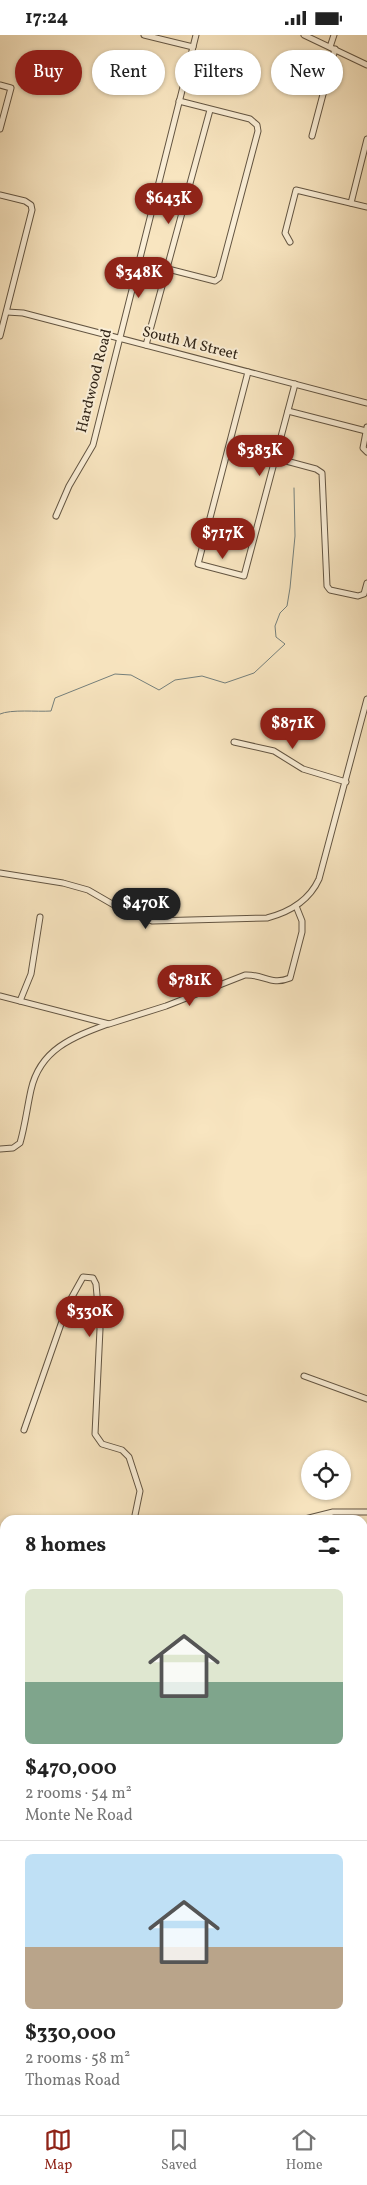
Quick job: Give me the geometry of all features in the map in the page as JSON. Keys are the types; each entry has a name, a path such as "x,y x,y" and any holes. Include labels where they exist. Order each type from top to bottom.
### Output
{"street":[{"path":"144,35 156,36 193,47"},
{"name":"Hardwood Road","path":"56,517 65,494 93,445 196,35"},
{"path":"304,35 367,65"},
{"path":"312,136 333,48 334,35"},
{"path":"0,85 11,88 0,129"},
{"path":"168,269 215,281 219,278 258,131 257,125 250,119 179,101"},
{"path":"146,345 210,109"},
{"path":"350,203 367,139"},
{"path":"290,242 286,233 296,190 367,207"},
{"path":"0,195 25,201 31,205 31,216 0,335"},
{"name":"South M Street","path":"7,312 13,311 118,340 146,345 367,403"},
{"path":"248,372 198,564 244,576 295,384"},
{"path":"288,411 366,429 365,450"},
{"path":"275,458 316,469 322,473 327,586 330,590 358,596 364,593 367,583"},
{"path":"0,873 63,883 88,890 126,912 152,921 267,918 296,907 309,896 319,879 367,699"},
{"path":"234,742 274,751 303,769 346,782"},
{"path":"0,1149 13,1148 20,1143 31,1088 49,1055 58,1046 78,1035 157,1009 245,975 252,975 280,983 290,978 302,932 302,921 296,907"},
{"path":"20,1001 30,974 40,917"},
{"path":"0,996 109,1024"},
{"path":"24,1430 68,1304 83,1277 93,1278 96,1284 100,1329 95,1434 102,1444 122,1449 129,1457 140,1496 135,1515"},
{"path":"304,1376 367,1399"},
{"path":"321,1515 333,1512 367,1512"}],"waterway":[{"path":"0,714 17,711 51,711 55,698 115,674 131,675 159,690 175,680 202,676 225,683 254,673 285,644 276,637 275,626 280,613 287,606 290,588 295,536 294,488"}]}
